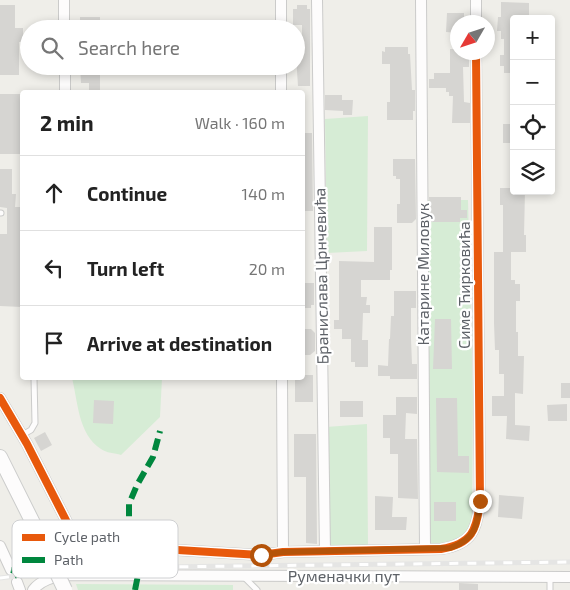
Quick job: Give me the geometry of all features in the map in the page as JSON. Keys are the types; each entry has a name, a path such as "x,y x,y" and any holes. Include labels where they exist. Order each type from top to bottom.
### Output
{"main road":[{"path":"0,457 32,520"},
{"path":"59,578 65,590"}],"street":[{"path":"64,0 64,20"},
{"path":"280,0 281,20"},
{"name":"Бранислава Црнчевића","path":"317,0 325,551"},
{"name":"Катарине Миловук","path":"421,0 425,548"},
{"path":"476,0 476,15"},
{"name":"Симе Ћирковића","path":"425,548 450,548 466,541 471,536 478,518 480,501 476,60"},
{"path":"64,75 65,90"},
{"path":"281,75 281,90"},
{"path":"282,380 283,552"},
{"path":"0,398 22,435 66,520"},
{"path":"0,546 11,570"},
{"path":"178,550 261,555 283,552 425,548"},
{"name":"Руменачки пут","path":"178,576 570,577"},
{"name":"Руменачки пут","path":"33,590 40,583 52,578"}],"lane":[{"path":"22,435 32,430 35,423 34,380"},
{"path":"242,576 257,590"},
{"path":"550,577 550,590"}],"green space":[{"path":"368,116 367,251 327,253 325,119"},
{"path":"426,200 468,200 473,397 472,525 456,541 433,546 430,543"},
{"path":"72,380 162,380 160,417 121,455 103,450 93,443 83,426"},
{"path":"367,424 368,545 329,546 326,427"},
{"path":"76,584 233,585 233,590 78,590"}],"building":[{"path":"501,2 529,3 529,15 510,15 510,73 504,73 504,66 500,66 500,55 504,55 504,39 501,39 501,31 497,31 498,17 501,17"},
{"path":"0,5 15,5 15,28 20,28 19,75 0,75"},
{"path":"297,5 307,5 307,9 310,9 310,86 298,86 297,75 305,75 305,20 293,20 293,9 297,9"},
{"path":"447,13 464,13 464,15 450,15 450,32 446,32"},
{"path":"80,17 100,17 100,20 80,20"},
{"path":"385,47 408,47 412,90 415,90 413,120 387,120 387,102 390,102 390,64 382,64 382,51 385,52"},
{"path":"450,60 469,60 469,67 463,67 464,102 470,103 470,123 452,123 453,96 449,96 446,88 429,88 429,79 434,79 434,73 450,73"},
{"path":"81,75 100,75 100,90 89,90 89,83 81,83"},
{"path":"0,94 20,94 20,154 0,154"},
{"path":"325,95 342,95 342,100 353,100 352,115 343,115 343,111 325,110"},
{"path":"503,124 510,124 510,143 503,143"},
{"path":"305,133 312,133 313,211 305,211"},
{"path":"393,159 415,159 416,219 412,223 397,223 397,204 400,204 400,179 396,179 396,176 393,176"},
{"path":"0,169 12,169 12,194 16,194 15,207 20,207 20,307 0,306 0,234 7,234 7,208 0,207"},
{"path":"500,188 510,188 510,195 525,195 524,235 526,235 526,252 511,252 511,280 515,280 515,284 520,284 520,301 516,301 516,332 518,332 518,356 524,356 523,394 515,393 515,425 530,426 529,441 506,439 507,416 492,416 492,396 504,396 504,374 499,374 499,350 495,350 494,323 494,252 503,252 503,205 500,205"},
{"path":"429,197 461,197 461,210 467,210 467,218 460,218 460,222 430,222"},
{"path":"374,227 392,227 392,270 390,270 390,280 361,280 361,297 367,297 366,305 370,305 370,313 363,313 362,340 368,340 368,367 355,367 355,362 351,362 351,339 342,339 342,329 334,329 334,320 339,320 339,261 374,262"},
{"path":"305,283 314,283 314,305 311,305 311,308 305,308"},
{"path":"394,291 416,291 416,308 411,308 411,339 412,364 417,364 417,379 390,379 390,376 378,376 378,365 388,366 391,316 394,316"},
{"path":"435,319 451,319 452,369 433,369"},
{"path":"305,329 311,329 315,333 315,351 310,355 305,355"},
{"path":"305,375 313,375 313,402 295,402 295,380 305,380"},
{"path":"561,383 570,383 570,398 561,398"},
{"path":"396,397 417,397 417,414 406,413 405,439 417,439 418,499 398,498 398,454 390,454 390,438 383,438 383,415 396,415"},
{"path":"436,398 457,398 458,456 469,456 469,473 437,472"},
{"path":"94,400 114,401 113,424 93,423"},
{"path":"340,401 363,401 363,417 340,417"},
{"path":"567,404 567,421 548,421 547,405"},
{"path":"45,432 52,445 41,451 34,438"},
{"path":"294,434 316,434 317,544 306,543 306,477 294,477"},
{"path":"499,495 524,497 522,519 498,517"},
{"path":"375,496 393,497 392,517 407,517 406,530 375,530"},
{"path":"434,502 456,502 456,521 434,521"},
{"path":"459,583 478,584 478,590 459,590"}],"railway":[{"path":"178,567 570,562"},
{"path":"0,578 12,576"}],"marked path":[{"path":"129,520 129,504 137,485 153,457 160,431"},
{"path":"17,582 19,578"},
{"path":"135,590 137,578"}],"cycle path":[{"path":"178,550 261,555 283,552 441,549 460,543 475,528 480,501 476,60"},
{"path":"0,398 27,444 66,520"}],"route":[{"path":"261,555 283,552 450,548 466,541 471,536 478,518 480,501"}]}
